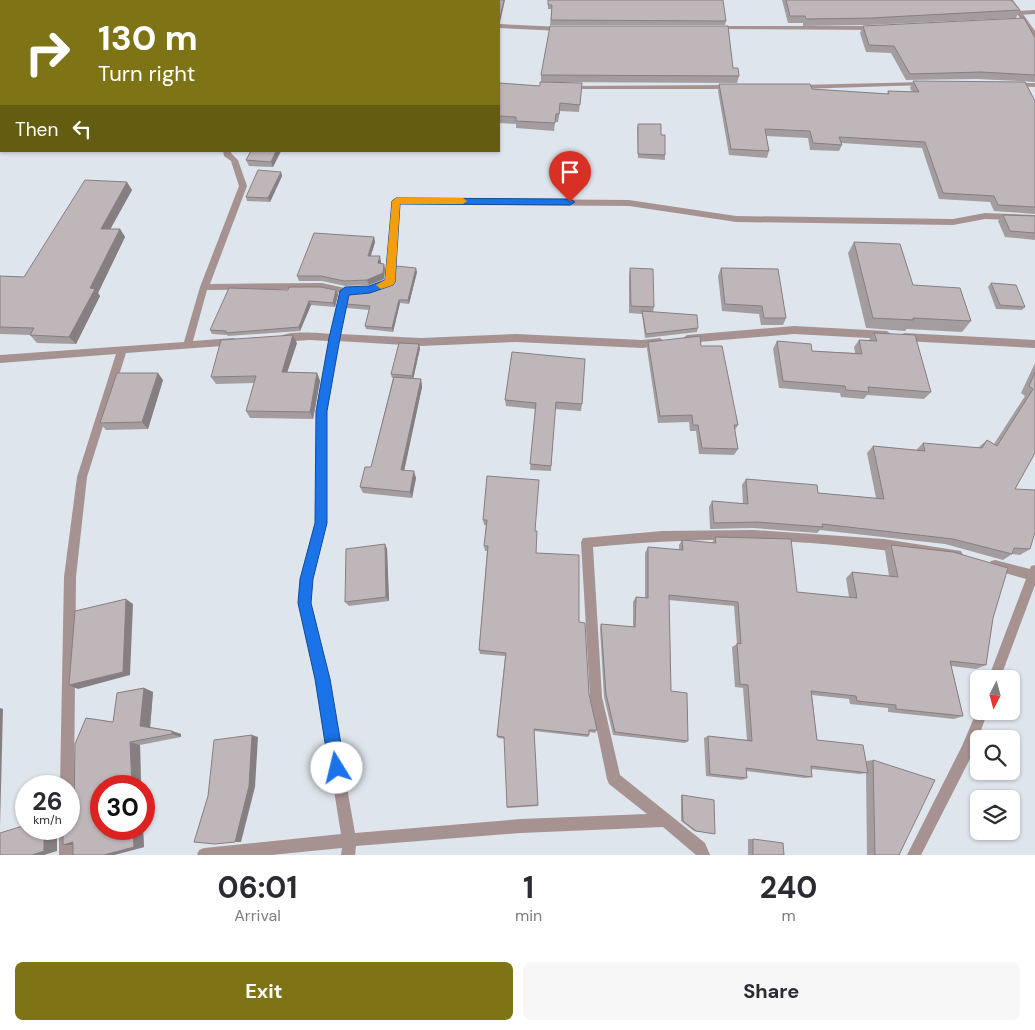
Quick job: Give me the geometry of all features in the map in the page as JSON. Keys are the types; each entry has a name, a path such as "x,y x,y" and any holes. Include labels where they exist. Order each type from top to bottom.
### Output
{"street":[{"path":"1010,0 1035,35"},
{"path":"1018,13 1035,12"},
{"path":"1014,22 1024,21"},
{"path":"500,26 572,28"},
{"path":"706,28 813,30 887,28"},
{"path":"791,87 931,84"},
{"path":"1002,84 1035,85"},
{"path":"559,88 738,87"},
{"path":"187,346 204,287 243,186 234,160 227,152"},
{"path":"204,287 322,286 345,291 370,290 390,282 396,201 629,203 736,219 952,222 985,216 1035,218"},
{"path":"345,291 334,338 322,411 321,523 306,579 305,603 322,679 349,840 348,855"},
{"path":"271,339 309,336 421,342 516,338 642,344 794,330 1035,344"},
{"path":"0,359 243,341"},
{"path":"67,775 70,577 82,477 122,350"},
{"path":"703,855 700,848 614,779 596,697 587,542 662,536 753,535 884,544 945,551 1034,574 997,670"},
{"path":"914,855 967,750 979,720"},
{"path":"204,855 349,840 521,826 666,820"},
{"path":"66,840 66,855"}],"building":[{"path":"500,0 504,0 500,18"},
{"path":"548,0 723,0 726,21 551,20 552,5 548,5"},
{"path":"786,0 1011,0 1020,10 871,18 806,19 805,16 790,16"},
{"path":"1024,18 1035,38 1035,75 981,72 910,74 894,46 869,45 863,26"},
{"path":"550,26 728,26 733,68 738,68 739,76 541,75"},
{"path":"913,81 1025,82 1035,101 1035,207 998,205 994,196 943,193 925,142 839,137 842,145 813,143 810,131 765,129 769,151 731,149 719,84 810,84 812,89 889,94 888,91 919,92"},
{"path":"540,82 582,83 580,105 560,103 559,114 556,114 555,123 516,121 516,117 500,116 500,83 540,86"},
{"path":"638,124 661,124 661,135 665,135 665,155 638,154"},
{"path":"250,152 276,152 271,162 246,160"},
{"path":"258,170 281,172 268,198 246,197"},
{"path":"85,180 127,182 101,229 120,229 90,288 95,289 69,337 30,335 34,328 0,327 0,276 24,277"},
{"path":"1003,215 1035,216 1035,233 1010,231"},
{"path":"314,233 374,237 368,256 380,256 378,263 384,264 383,273 367,280 344,281 321,276 297,276"},
{"path":"854,242 900,244 913,285 960,288 971,321 873,318"},
{"path":"396,266 416,268 408,300 399,300 392,328 365,326 370,306 346,304 349,292 370,291 393,282"},
{"path":"630,268 653,269 654,307 631,306"},
{"path":"721,268 778,269 786,318 764,318 762,306 725,304"},
{"path":"991,283 1016,285 1025,307 1000,305"},
{"path":"289,287 320,287 336,290 333,303 309,301 299,327 226,333 226,331 210,330 229,288 288,290"},
{"path":"642,311 697,315 698,328 646,334"},
{"path":"874,333 915,335 931,392 868,387 869,392 846,390 845,386 783,381 777,341 811,344 812,351 862,354 859,340 877,341"},
{"path":"293,335 282,372 317,373 310,412 246,411 256,376 211,377 221,340"},
{"path":"700,336 701,346 722,346 738,425 734,425 738,449 702,448 698,425 693,425 692,415 660,416 648,342"},
{"path":"399,343 419,344 412,376 391,374"},
{"path":"512,352 585,359 582,404 556,402 551,466 530,464 536,403 505,400"},
{"path":"1035,372 1035,453 1015,489 1035,490 1035,532 1030,549 1014,548 1012,554 953,539 822,524 823,527 757,522 714,523 712,501 748,504 746,479 817,485 818,493 884,499 873,446 925,451 923,443 982,448 987,440 997,446 1033,389 1029,386"},
{"path":"117,373 158,373 142,422 100,423"},
{"path":"394,377 421,379 401,470 414,471 410,492 360,487 365,467 371,467"},
{"path":"487,476 539,480 535,531 537,531 536,553 579,555 579,622 585,623 589,694 597,730 589,730 589,735 534,729 538,805 507,807 504,737 497,736 506,653 479,650 488,546 484,546 487,520 483,520"},
{"path":"715,537 791,539 797,592 857,598 852,572 898,577 891,545 953,552 1008,568 993,618 986,665 950,661 963,716 896,709 896,705 857,701 856,696 811,691 817,740 863,745 868,773 811,766 812,777 746,768 747,778 710,774 708,736 752,741 748,685 740,684 737,643 741,644 738,602 669,595 671,691 687,693 688,741 615,732 606,694 601,624 635,627 636,597 648,598 648,547 683,550 682,540 716,543"},
{"path":"385,544 386,597 345,602 346,549"},
{"path":"126,599 123,672 69,685 75,611"},
{"path":"144,688 140,726 172,731 172,734 130,742 132,775 90,775 90,840 134,840 134,847 104,855 73,855 73,842 63,845 63,840 80,840 80,775 75,775 75,744 86,718 113,722 117,693"},
{"path":"252,735 249,786 235,842 215,844 194,842 208,796 214,740"},
{"path":"873,760 935,780 899,855 875,855"},
{"path":"682,795 714,800 715,834 696,831 683,821"},
{"path":"15,828 15,840 44,840 44,851 32,855 0,855 0,833"},
{"path":"753,839 783,843 784,855 753,855"}],"slow traffic":[{"path":"381,285 390,282 396,201 463,201"}],"route":[{"path":"337,768 322,679 305,603 306,579 321,523 322,411 334,338 345,291 370,290 390,282 396,201 570,202"}]}
